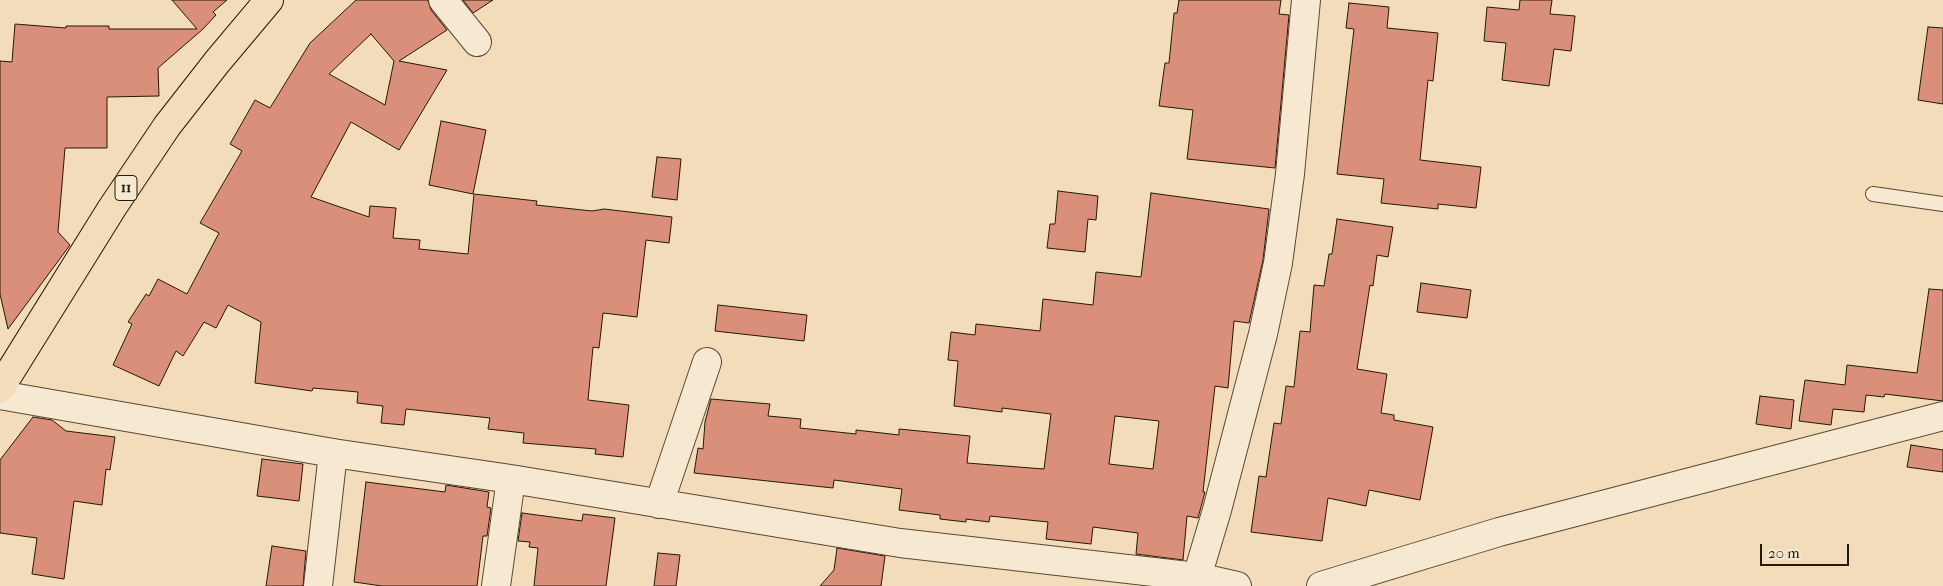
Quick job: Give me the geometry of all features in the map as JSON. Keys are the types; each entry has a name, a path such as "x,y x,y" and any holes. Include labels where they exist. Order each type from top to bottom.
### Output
{"highway":[{"name":"11","path":"0,388 112,208 167,126 269,0"}],"street":[{"path":"443,0 477,42"},
{"path":"1197,577 1217,510 1263,334 1278,263 1290,174 1306,0"},
{"path":"659,504 707,362"},
{"path":"0,395 333,453 511,479 900,544 1197,577 1237,586"},
{"path":"1321,586 1499,532 1943,416"},
{"path":"318,586 333,453"},
{"path":"496,586 511,479"}],"lane":[{"path":"1873,194 1943,204"}],"building":[{"path":"172,0 227,0 213,12 216,15 203,29 158,68 159,96 107,97 107,148 65,148 58,232 70,245 8,329 0,294 0,61 12,62 15,24 66,28 66,26 109,26 109,29 197,29"},
{"path":"356,0 428,0 431,10 447,30 399,61 447,70 399,150 351,122 311,197 369,217 370,206 396,208 393,238 420,240 419,249 468,254 474,194 537,201 536,205 592,211 604,209 672,217 669,243 646,240 637,317 603,313 599,348 593,347 588,400 629,405 623,457 595,454 596,449 523,443 524,433 488,429 490,418 406,409 404,425 381,423 383,406 357,403 358,392 313,388 312,391 255,383 261,322 228,305 216,328 204,322 183,356 176,351 159,386 113,365 132,324 128,322 146,294 149,296 158,279 187,294 219,233 200,223 242,151 230,144 255,100 270,108 310,43","holes":["371,34 394,61 385,105 329,74"]},
{"path":"463,0 493,0 473,13"},
{"path":"1179,0 1281,0 1279,14 1289,15 1275,168 1187,159 1193,110 1159,106 1165,63 1169,63 1174,13 1177,13"},
{"path":"1520,0 1552,0 1550,14 1575,16 1571,51 1554,49 1549,86 1502,80 1506,43 1484,41 1487,7 1519,10"},
{"path":"1349,3 1389,7 1387,28 1438,33 1433,81 1428,80 1420,160 1481,167 1476,208 1438,204 1438,209 1381,203 1384,179 1337,174 1354,29 1346,28"},
{"path":"1928,27 1943,28 1943,104 1918,100"},
{"path":"441,121 486,130 473,194 429,185"},
{"path":"657,157 681,159 677,200 652,197"},
{"path":"1058,191 1098,196 1096,220 1088,219 1085,252 1047,248 1050,224 1055,224"},
{"path":"1151,193 1269,209 1263,260 1249,323 1234,321 1228,388 1215,386 1203,492 1205,492 1198,518 1187,516 1183,560 1136,554 1138,533 1093,527 1091,544 1046,539 1048,522 990,516 989,522 966,519 966,522 940,519 940,515 899,510 902,489 834,480 833,488 694,473 698,448 703,449 705,422 711,399 770,404 768,416 801,419 800,428 856,434 856,430 899,435 899,429 970,436 967,463 1044,469 1051,414 1002,408 1002,412 954,406 958,361 948,360 951,332 975,335 976,324 1040,331 1043,299 1093,305 1096,272 1141,277","holes":["1115,416 1159,421 1153,469 1109,464"]},
{"path":"1337,219 1393,227 1388,257 1377,255 1373,286 1370,285 1357,369 1387,374 1381,413 1394,415 1394,420 1433,427 1420,500 1369,490 1366,506 1328,498 1322,541 1251,532 1259,476 1266,477 1274,423 1281,424 1286,386 1294,387 1300,331 1310,332 1314,285 1324,286 1329,254 1332,254"},
{"path":"1421,283 1471,290 1467,318 1417,312"},
{"path":"1929,289 1943,290 1943,401 1885,394 1884,397 1866,395 1864,412 1833,409 1831,425 1799,421 1805,380 1845,385 1847,365 1917,373"},
{"path":"718,305 807,315 804,341 715,331"},
{"path":"1760,396 1794,400 1791,429 1756,424"},
{"path":"33,417 52,420 66,431 115,437 110,470 106,469 102,505 74,501 64,579 32,574 37,538 0,533 0,460"},
{"path":"1911,445 1943,450 1943,472 1907,467"},
{"path":"262,459 303,464 299,501 257,496"},
{"path":"366,482 445,492 446,485 489,492 487,507 491,508 487,536 483,536 477,586 382,586 354,582"},
{"path":"522,513 582,521 583,514 615,518 606,586 534,586 538,548 529,547 530,542 518,541"},
{"path":"272,546 306,551 303,586 266,586"},
{"path":"837,548 885,556 881,586 820,586 834,570"},
{"path":"658,553 680,555 676,586 654,586"}]}
